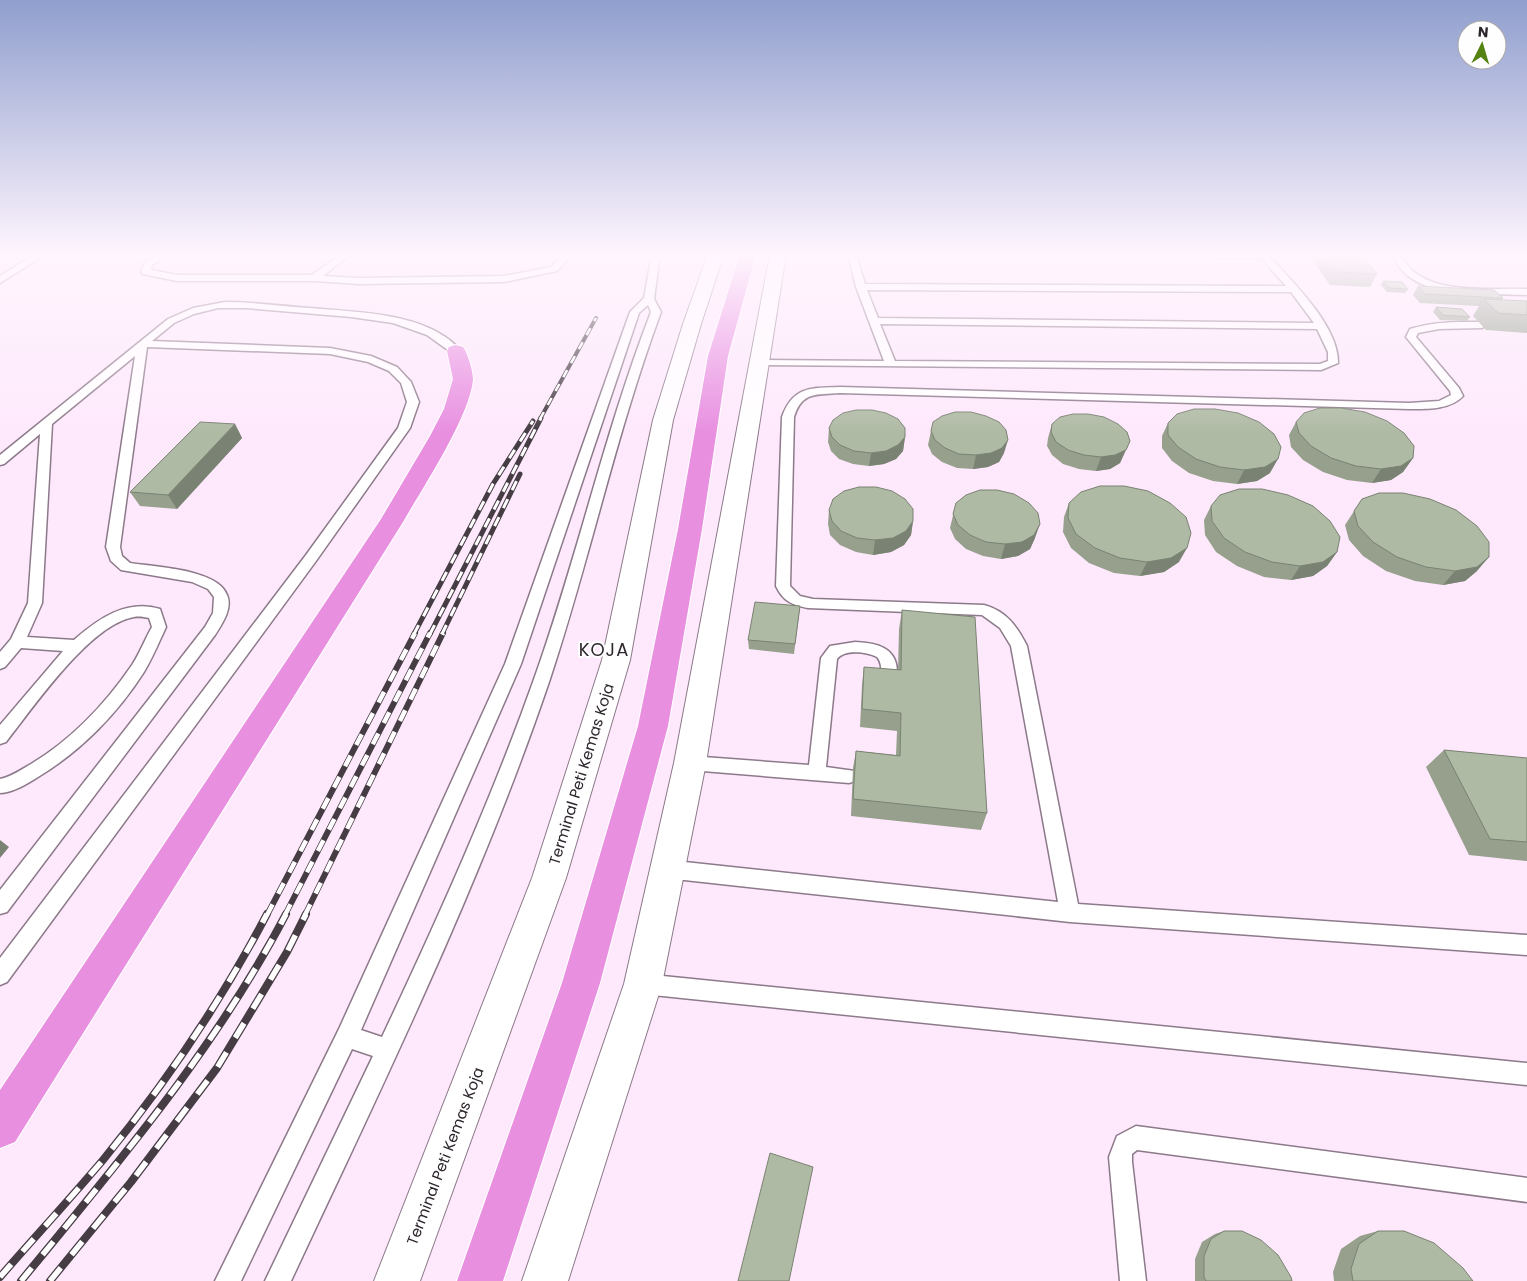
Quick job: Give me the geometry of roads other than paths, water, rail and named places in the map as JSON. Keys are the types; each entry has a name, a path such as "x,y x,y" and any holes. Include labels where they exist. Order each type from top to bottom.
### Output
{"highway":[{"path":"480,1281 581,983 652,726 690,529 718,356 730,314"},
{"path":"0,1127 250,736 391,522 454,410 463,379 456,351"}],"street":[{"name":"Terminal Peti Kemas Koja","path":"397,1281 549,878 616,660 663,420 696,314"},
{"path":"544,1281 643,984 690,763 768,314"}],"lane":[{"path":"0,461 142,344 183,314"},
{"path":"333,314 373,317 420,328 439,337 456,351"},
{"path":"228,1281 347,1037 513,664 634,314"},
{"path":"278,1281 388,1048 488,826 541,680 595,493 638,355 655,314"},
{"path":"872,314 891,364"},
{"path":"759,363 1322,367 1333,364 1335,360 1321,326 1312,314"},
{"path":"875,321 1321,326"},
{"path":"1070,912 1018,646 1011,628 997,615 984,610 813,604 793,600 785,592 783,586 788,427 792,404 798,397 809,392 840,390 1409,406 1438,405 1451,402 1457,396 1456,390 1411,336 1414,331 1444,325 1482,326"},
{"path":"0,905 210,631 220,613 221,596 213,586 195,578 126,566 116,558 113,547 142,344"},
{"path":"0,975 327,535 404,428 413,402 406,382 393,369 371,359 330,351 142,344"},
{"path":"0,663 17,642 35,603 46,424"},
{"path":"573,493 595,493"},
{"path":"0,737 75,646 110,619 132,612 154,613 159,627 138,668 102,714 73,743 27,777 0,786"},
{"path":"17,642 75,646"},
{"path":"817,773 828,658 835,650 846,647 878,650 886,654 889,661 889,683"},
{"path":"690,763 849,776"},
{"path":"666,869 1070,912 1527,945"},
{"path":"643,984 1527,1074"},
{"path":"347,1037 388,1048"},
{"path":"1133,1281 1120,1151 1124,1145 1136,1138 1527,1190"}],"railway":[{"path":"540,419 596,318"},
{"path":"430,634 541,418"},
{"path":"414,634 493,484 533,421"},
{"path":"442,634 520,474"},
{"path":"267,915 415,633"},
{"path":"285,915 430,633"},
{"path":"305,915 443,633"},
{"path":"0,1277 103,1160 148,1102 212,1010 267,914"},
{"path":"21,1281 129,1149 197,1058 229,1011 286,914"},
{"path":"50,1281 131,1182 217,1068 287,952 306,914"}],"district":[{"name":"KOJA","path":"604,649"}]}
